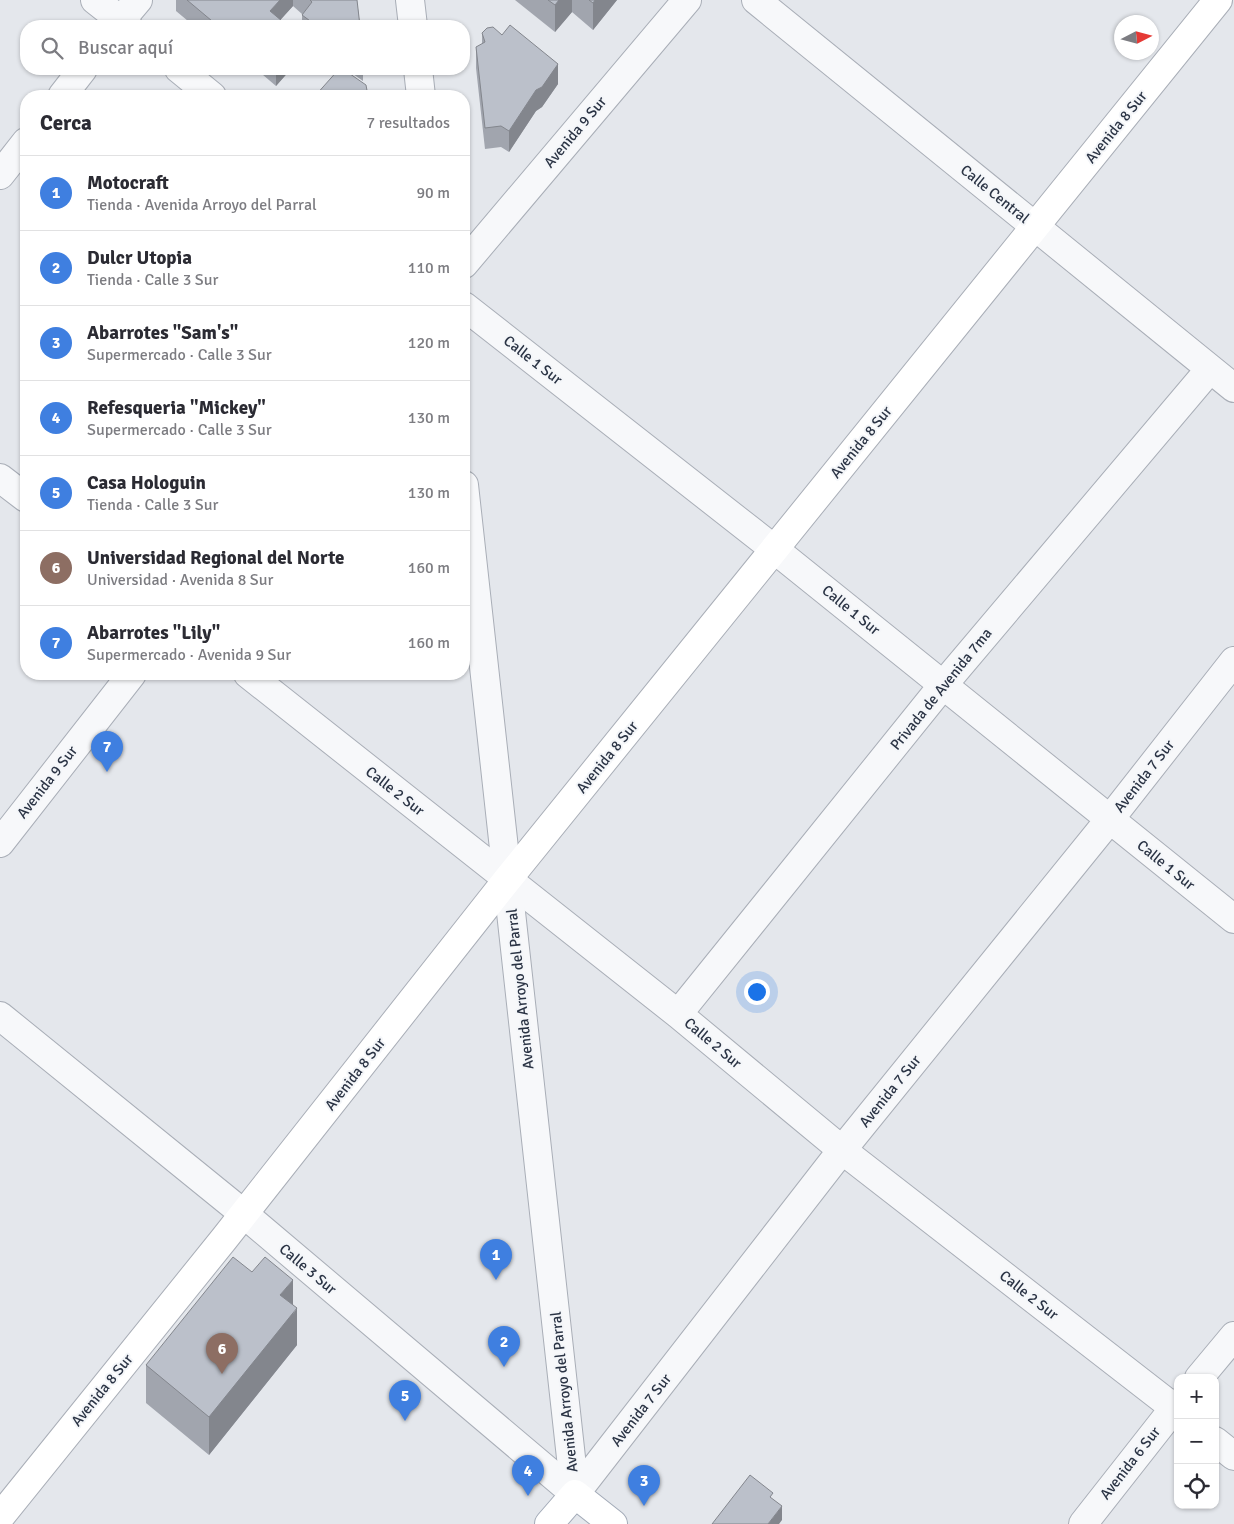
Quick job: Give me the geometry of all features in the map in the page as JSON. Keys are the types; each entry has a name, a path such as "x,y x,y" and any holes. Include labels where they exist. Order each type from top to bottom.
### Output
{"main road":[{"name":"Avenida 8 Sur","path":"0,1517 244,1214 774,548 1218,0"},
{"name":"Avenida 7 Sur","path":"549,1524 575,1494"},
{"name":"Calle 3 Sur","path":"575,1494 613,1524"}],"street":[{"path":"95,0 118,20"},
{"path":"125,20 138,0"},
{"path":"410,0 412,20"},
{"name":"Avenida 9 Sur","path":"470,257 687,0"},
{"name":"Calle Central","path":"756,0 1234,388"},
{"path":"67,90 78,75"},
{"path":"186,75 205,90"},
{"path":"419,75 420,90"},
{"path":"0,175 20,150"},
{"name":"Calle 1 Sur","path":"470,311 774,548 1234,919"},
{"name":"Privada de Avenida 7ma","path":"678,1014 943,684 1210,369"},
{"path":"0,478 20,493"},
{"name":"Avenida Arroyo del Parral","path":"470,539 575,1494"},
{"name":"Avenida 7 Sur","path":"575,1494 842,1150 1110,819 1234,661"},
{"name":"Avenida 9 Sur","path":"0,843 127,680"},
{"name":"Calle 2 Sur","path":"256,680 678,1014 842,1150 1174,1405"},
{"name":"Calle 3 Sur","path":"0,1016 244,1214 575,1494"},
{"path":"1202,1374 1234,1336"},
{"name":"Avenida 6 Sur","path":"1083,1524 1174,1410"},
{"path":"1219,1444 1234,1456"}],"building":[{"path":"187,0 280,0 270,11 281,20 211,20"},
{"path":"310,0 357,0 359,20 309,20 302,15 312,2"},
{"path":"548,0 559,0 555,5"},
{"path":"510,25 558,64 542,87 536,90 509,131 501,126 485,128 476,47 485,42 482,33 487,28 493,27 502,35"},
{"path":"334,75 352,75 366,85 367,90 320,90"},
{"path":"233,1257 252,1272 265,1257 293,1280 280,1295 297,1308 209,1417 146,1365"},
{"path":"750,1475 773,1493 770,1497 782,1506 768,1524 712,1524"}],"place":[{"name":"Abarrotes \"Lily\"","path":"107,772"},
{"name":"Motocraft","path":"496,1280"},
{"name":"Dulcr Utopia","path":"504,1367"},
{"name":"Universidad Regional del Norte","path":"222,1374"},
{"name":"Casa Hologuin","path":"405,1421"},
{"name":"Refesqueria \"Mickey\"","path":"528,1496"},
{"name":"Abarrotes \"Sam's\"","path":"644,1506"}]}
